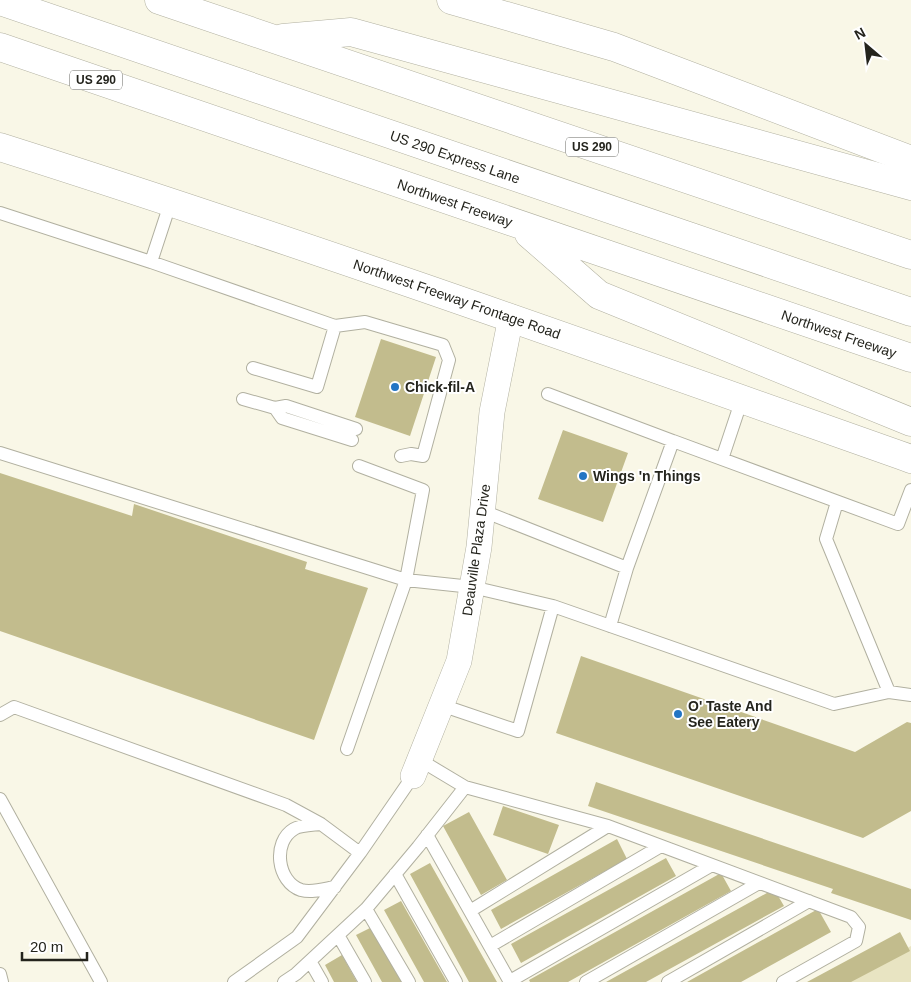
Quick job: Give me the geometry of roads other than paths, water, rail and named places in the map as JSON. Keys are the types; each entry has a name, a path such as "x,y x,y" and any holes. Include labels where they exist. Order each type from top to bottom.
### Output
{"main road":[{"name":"US 290","path":"159,0 911,255"},
{"path":"451,0 479,4 614,48 911,160"},
{"name":"US 290 Express Lane","path":"0,1 911,312"},
{"path":"273,38 351,32 911,186"},
{"name":"Northwest Freeway","path":"0,48 911,358"},
{"name":"Northwest Freeway Frontage Road","path":"0,147 170,201 511,317 911,459"},
{"path":"518,225 599,295 911,422"}],"street":[{"name":"Deauville Plaza Drive","path":"416,768 459,661 479,547 492,412 511,317"}],"lane":[{"path":"151,262 170,201"},
{"path":"0,213 151,262 335,326 365,322 443,345 449,360 423,456 406,452"},
{"path":"253,368 317,387 335,326"},
{"path":"548,394 898,524 911,490"},
{"path":"244,399 275,408 282,418 354,434"},
{"path":"722,459 742,399"},
{"path":"610,626 627,568 673,441"},
{"path":"0,453 406,580 472,588 553,606 834,704 890,692 911,695"},
{"path":"347,749 406,580 423,490 359,466"},
{"path":"837,502 826,539 890,692"},
{"path":"483,511 627,568"},
{"path":"441,705 518,731 553,606"},
{"path":"0,715 14,707 286,805 321,824 360,853"},
{"path":"234,982 297,938 360,853 416,768 465,787 608,826 851,917 859,927 856,941 783,982"},
{"path":"284,982 296,974 366,909 465,787"},
{"path":"0,799 102,982"},
{"path":"321,824 294,829 282,843 279,858 286,878 299,889 314,892 335,887"},
{"path":"470,911 608,826"},
{"path":"427,836 510,982 712,865"},
{"path":"490,946 661,846"},
{"path":"395,874 456,982"},
{"path":"586,982 759,883"},
{"path":"668,982 808,900"},
{"path":"366,909 409,982"},
{"path":"338,935 365,982"},
{"path":"310,961 322,982"},
{"path":"0,974 2,982"}],"place":[{"name":"Chick-fil-A","path":"395,387"},
{"name":"Wings 'n Things","path":"583,476"},
{"name":"O' Taste And See Eatery","path":"678,714"}]}
